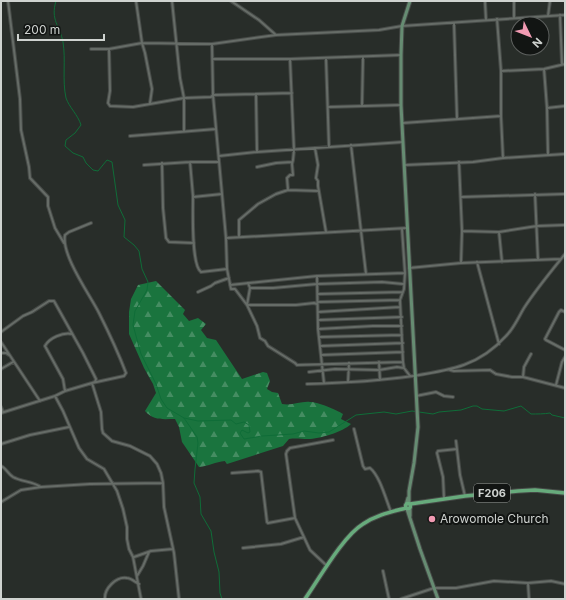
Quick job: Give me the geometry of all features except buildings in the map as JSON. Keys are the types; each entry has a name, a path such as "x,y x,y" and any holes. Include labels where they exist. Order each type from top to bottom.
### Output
{"main road":[{"path":"410,1 402,26 400,55 401,105 418,427 417,445 408,506 410,520 438,599"},
{"name":"F206","path":"305,599 345,542 358,528 379,516 420,502 444,498 535,490 565,493"}],"street":[{"path":"1,407 2,412 92,383 124,376 126,372 100,315 83,287 64,244 54,228 48,206 48,197 30,178 21,130 20,99 8,1"},
{"path":"136,1 142,43 152,89 150,103"},
{"path":"172,1 180,78 184,98 184,131"},
{"path":"231,1 259,20 276,35"},
{"path":"485,1 486,20"},
{"path":"514,1 514,16"},
{"path":"550,1 548,16 565,15"},
{"path":"501,71 544,69 564,64 560,15"},
{"path":"91,49 109,49 142,43 176,42 212,44 276,35 379,30 402,26 510,18"},
{"path":"497,19 501,71 503,158"},
{"path":"454,23 457,118"},
{"path":"212,44 213,95 226,238 227,269 231,289 235,289 247,305 257,326 260,338 265,341 268,346 297,365 403,362"},
{"path":"109,49 109,104 129,107 184,98 211,97 213,95 292,93"},
{"path":"213,59 290,59 400,55"},
{"path":"362,106 363,57"},
{"path":"326,58 329,147"},
{"path":"288,190 287,178 290,175 293,175 292,162 294,150 290,59"},
{"path":"544,69 548,155"},
{"path":"256,94 257,152"},
{"path":"328,107 401,105"},
{"path":"547,108 565,106"},
{"path":"402,123 501,116"},
{"path":"130,136 216,128"},
{"path":"219,156 403,142"},
{"path":"351,145 366,274"},
{"path":"315,148 318,165 316,178 318,181 318,190 326,232"},
{"path":"404,165 473,162 503,158 565,154"},
{"path":"190,162 193,197 194,243 199,270 204,272 227,269"},
{"path":"144,165 162,163 219,162"},
{"path":"257,167 276,163 292,162"},
{"path":"459,162 462,231 461,263"},
{"path":"162,163 163,208 166,238 169,242 194,243"},
{"path":"239,238 238,223 243,216 265,200 288,190 318,190"},
{"path":"193,197 222,194"},
{"path":"535,194 538,260"},
{"path":"460,197 565,194"},
{"path":"64,244 65,235 69,232 91,224"},
{"path":"462,231 498,232 537,226 565,224"},
{"path":"226,238 262,236 276,237 326,232 407,228"},
{"path":"402,229 405,273 400,307 402,317 403,362 404,368 410,376"},
{"path":"498,232 502,262"},
{"path":"307,384 380,380 437,373 460,367 479,359 499,344 512,330 526,305 565,254"},
{"path":"409,268 477,262 561,259"},
{"path":"477,262 499,344"},
{"path":"230,285 317,276 405,273"},
{"path":"317,276 318,329 324,383"},
{"path":"198,292 215,283 229,278"},
{"path":"250,288 382,282 404,284"},
{"path":"247,305 250,288 248,283"},
{"path":"318,294 402,292"},
{"path":"1,332 51,300 54,301 96,379 95,382 92,383"},
{"path":"247,305 296,305 317,304 318,302 400,300"},
{"path":"318,312 400,307"},
{"path":"565,312 561,310 559,312 545,339 565,350"},
{"path":"318,320 402,317"},
{"path":"318,329 402,326"},
{"path":"68,333 70,329"},
{"path":"65,391 64,379 45,346 58,336 68,333 72,334"},
{"path":"319,337 402,335"},
{"path":"1,342 40,401"},
{"path":"320,346 403,343"},
{"path":"321,355 403,352"},
{"path":"1,353 6,353 10,356"},
{"path":"524,377 524,366 531,354"},
{"path":"556,385 562,362 565,357"},
{"path":"1,369 14,362"},
{"path":"379,362 380,380"},
{"path":"348,382 349,363"},
{"path":"309,372 349,369 379,370 397,367 404,368"},
{"path":"448,369 454,371 490,370 496,374 512,377 524,377 565,388"},
{"path":"92,383 101,412 103,433 112,441 130,446 150,456 157,464 164,483 164,507 173,549 179,599"},
{"path":"416,396 436,392 444,396 453,396"},
{"path":"55,396 80,448 87,459 104,469 122,504 127,527 127,539 133,557 141,599"},
{"path":"1,444 30,435 70,427"},
{"path":"354,429 363,466 366,469 370,468 373,471 392,512"},
{"path":"327,566 314,555 295,518 286,454 290,448 333,440"},
{"path":"456,441 460,475 465,496"},
{"path":"444,498 443,477 437,453 438,451 442,450 457,449"},
{"path":"1,466 14,477 41,487"},
{"path":"232,474 258,471 261,472 268,523 295,518"},
{"path":"1,502 21,490 41,487 164,483"},
{"path":"243,548 281,544 304,537"},
{"path":"133,557 160,549 173,549"},
{"path":"137,576 144,566 149,552"},
{"path":"383,571 389,599"},
{"path":"105,599 107,589 120,579 129,578 139,584"},
{"path":"401,599 434,588 456,588 494,581 551,581 565,584"},
{"path":"528,582 528,599"}],"green space":[{"path":"156,281 185,310 183,314 189,321 198,318 206,324 201,330 207,338 216,340 242,379 263,372 267,373 270,381 267,389 278,393 282,404 307,402 318,403 343,414 341,419 351,424 337,432 313,439 289,439 283,446 227,464 225,461 199,467 182,442 179,427 175,419 155,418 145,411 156,393 129,334 129,312 131,299 138,285"}],"waterway":[{"path":"56,1 54,13 63,42 64,84 66,98 81,125 75,133 66,140 65,146 73,153 83,157 86,163 93,170 98,171 107,160 112,162 118,205 125,220 124,237 139,251 142,269 148,282 147,290 135,311 133,325 141,354 156,384 161,399 167,408 184,418 197,437 198,443 194,483 200,497 201,514 211,531 219,572 220,593 222,599"},
{"path":"184,418 198,421 231,420 236,424 244,422 249,425 250,432 248,433 242,430 240,433 244,439 293,434 304,431 319,433 329,432 356,415 384,412 396,414 412,411 433,414 461,410 473,406 477,406 482,409 504,411 521,406 531,414 550,413 552,415 565,418"}],"place":[{"name":"Arowomole Church","path":"432,519"}]}
